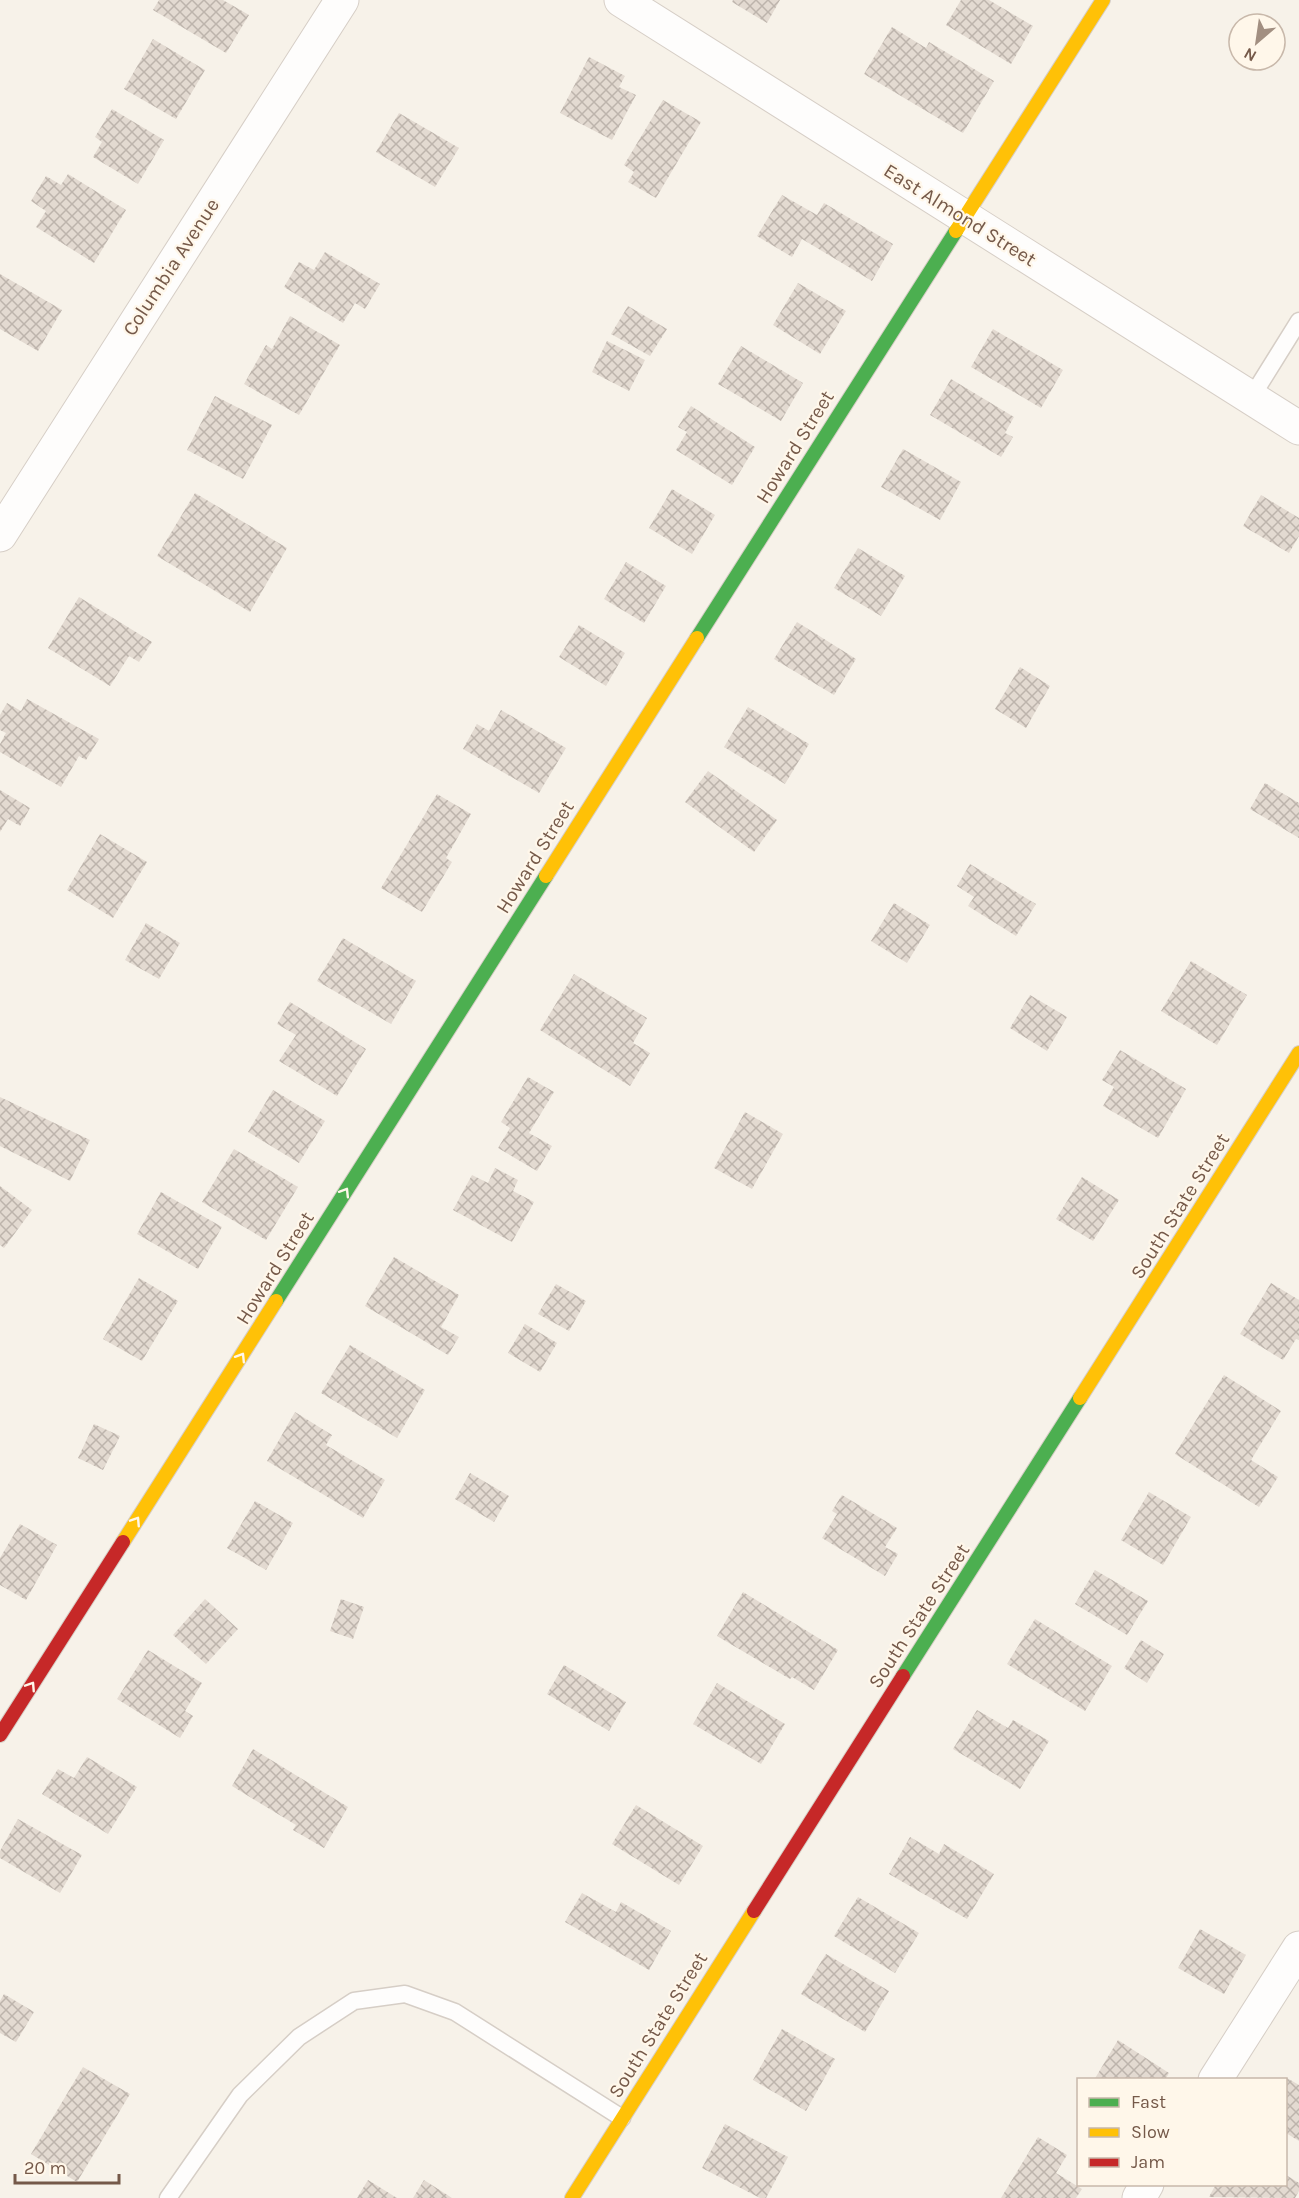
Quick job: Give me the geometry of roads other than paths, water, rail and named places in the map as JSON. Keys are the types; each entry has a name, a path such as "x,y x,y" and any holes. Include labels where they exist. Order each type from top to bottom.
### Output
{"street":[{"name":"Columbia Avenue","path":"0,534 342,0"},
{"name":"East Almond Street","path":"621,0 1299,428"},
{"name":"Howard Street","path":"0,1735 1103,0"},
{"name":"South State Street","path":"572,2198 1295,1068"},
{"path":"1216,2078 1299,1948"}],"lane":[{"path":"1251,398 1299,321"},
{"path":"168,2198 240,2095 299,2037 354,2001 405,1994 455,2012 622,2118"}]}
